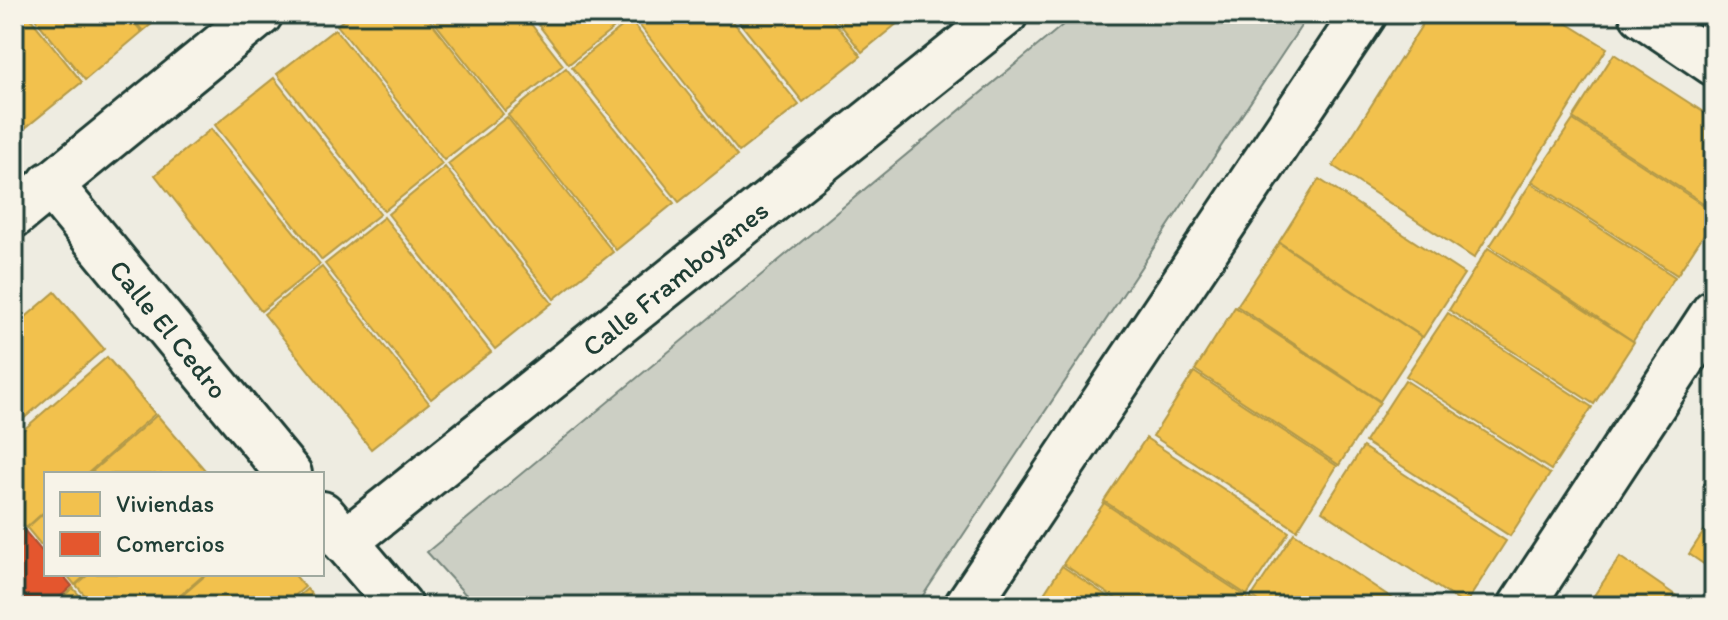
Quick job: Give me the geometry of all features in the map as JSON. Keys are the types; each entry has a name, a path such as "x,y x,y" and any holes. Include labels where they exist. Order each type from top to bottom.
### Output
{"street":[{"path":"14,215 260,14"},
{"name":"Calle Framboyanes","path":"333,528 1005,14"},
{"path":"967,606 1364,14"},
{"path":"1642,14 1714,63"},
{"name":"Calle El Cedro","path":"50,184 287,472"},
{"path":"1521,606 1714,312"},
{"path":"333,528 400,606"}],"shaded area":[{"path":"1076,14 1309,14 916,606 476,606 427,552"}],"building: Viviendas":[{"path":"14,14 27,14 82,82 24,129 14,117"},
{"path":"31,14 127,14 142,32 85,80"},
{"path":"128,14 164,14 143,31"},
{"path":"351,14 425,14 503,114 444,160 337,25"},
{"path":"428,14 523,14 563,65 505,111"},
{"path":"530,14 625,14 628,17 569,64"},
{"path":"637,14 727,14 799,105 739,152 633,17"},
{"path":"733,14 828,14 861,56 803,102"},
{"path":"832,14 909,14 862,52"},
{"path":"1429,14 1552,14 1607,48 1474,258 1333,166"},
{"path":"630,20 737,156 679,202 572,67"},
{"path":"335,29 442,164 384,211 277,74"},
{"path":"1614,54 1714,119 1714,210 1573,118"},
{"path":"566,68 674,203 616,250 508,115"},
{"path":"274,78 380,214 322,260 215,125"},
{"path":"507,117 613,252 554,299 448,164"},
{"path":"1573,120 1714,212 1714,219 1677,275 1532,181"},
{"path":"14,123 22,133 14,140"},
{"path":"211,129 320,264 261,311 155,175"},
{"path":"445,167 552,303 495,349 388,214"},
{"path":"1319,179 1464,274 1423,337 1279,242"},
{"path":"1531,183 1675,277 1633,341 1490,246"},
{"path":"384,217 491,352 431,399 325,264"},
{"path":"1279,243 1422,337 1380,401 1237,306"},
{"path":"1488,248 1634,342 1594,404 1449,310"},
{"path":"322,267 429,403 371,449 264,314"},
{"path":"55,292 104,349 14,427 14,327"},
{"path":"1235,307 1380,402 1339,465 1195,370"},
{"path":"1448,313 1592,407 1551,470 1406,376"},
{"path":"107,357 155,414 89,472 44,472 44,512 26,528 14,514 14,438"},
{"path":"1194,372 1337,466 1297,530 1153,436"},
{"path":"1405,380 1550,474 1510,536 1365,442"},
{"path":"157,415 206,471 205,472 91,472"},
{"path":"1146,438 1289,532 1247,595 1104,501"},
{"path":"1363,447 1506,541 1465,605 1322,511"},
{"path":"1104,503 1248,598 1242,606 1127,606 1063,564"},
{"path":"44,513 44,549 27,528"},
{"path":"1714,516 1714,571 1689,554"},
{"path":"14,521 22,530 14,537"},
{"path":"1294,533 1404,606 1266,606 1252,596"},
{"path":"1620,557 1691,606 1587,606"},
{"path":"1062,566 1122,606 1036,606"},
{"path":"68,576 85,576 75,585"},
{"path":"87,576 203,576 168,606 94,606 76,585"},
{"path":"205,576 296,576 305,587 283,606 170,606"},
{"path":"73,588 89,606 52,606"},
{"path":"307,589 321,606 287,606"},
{"path":"1251,598 1263,606 1246,606"}],"building: Comercios":[{"path":"24,530 44,554 44,576 64,576 72,586 50,606 14,606 14,539"}]}
